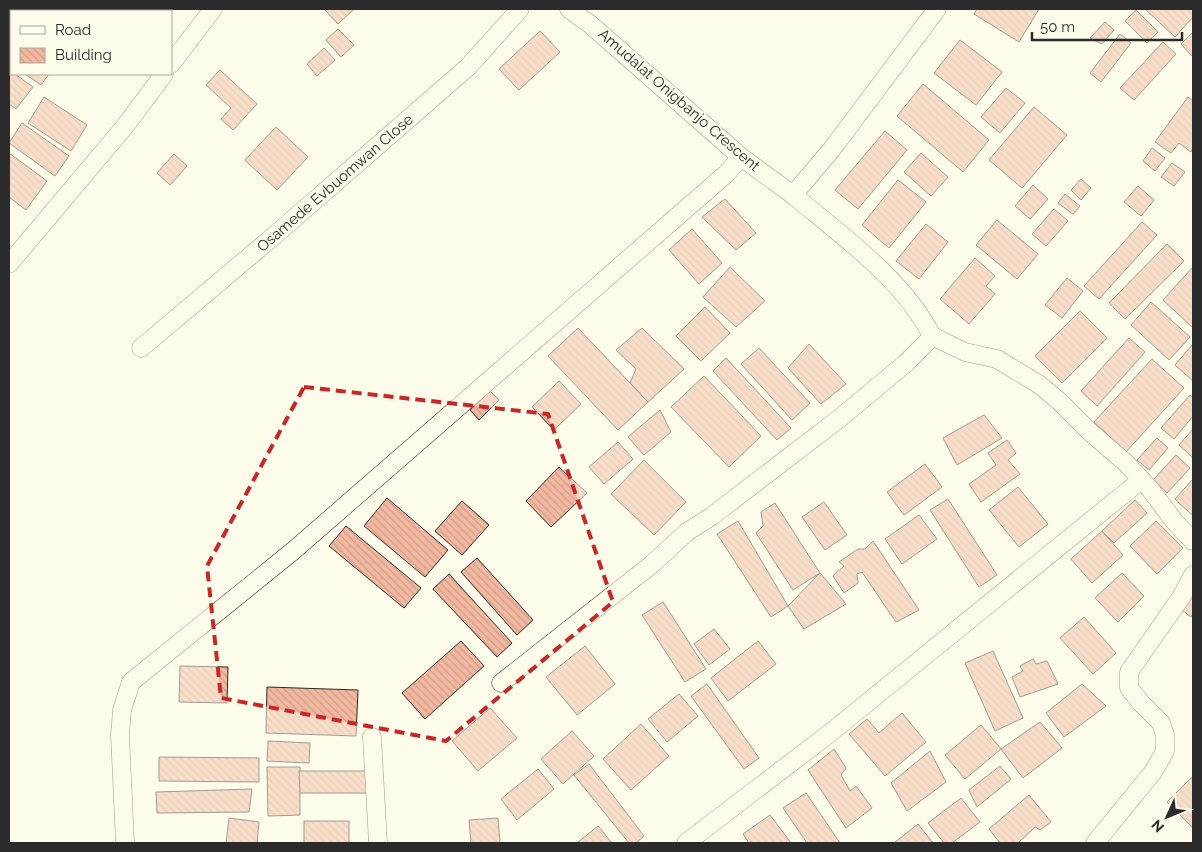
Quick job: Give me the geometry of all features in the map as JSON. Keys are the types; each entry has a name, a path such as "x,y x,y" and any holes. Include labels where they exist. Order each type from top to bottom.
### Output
{"street":[{"path":"172,63 213,9"},
{"name":"Osamede Evbuomwan Close","path":"141,348 275,235 468,67 520,9"},
{"name":"Amudalat Onigbanjo Crescent","path":"569,9 591,25 741,157 793,195 871,261 897,287 924,322 932,336"},
{"path":"793,195 832,148 937,9"},
{"path":"9,264 126,125 163,75"},
{"path":"125,843 120,735 122,710 132,682 293,551 718,180 741,157"},
{"path":"501,683 650,565 687,532 712,516 840,418 906,363 932,336 965,352 997,359 1040,385 1126,463 1193,541"},
{"path":"686,843 830,733 1141,480"},
{"path":"1096,843 1153,772 1165,751 1165,735 1161,723 1129,688 1128,672 1182,596 1193,575"},
{"path":"372,737 378,843"}],"highlighted area":[{"path":"304,387 548,414 613,602 446,741 221,698 207,566"}],"building":[{"path":"9,9 10,10 9,61"},
{"path":"114,9 143,9 142,10"},
{"path":"324,9 354,9 338,24"},
{"path":"977,9 1039,9 1019,42 974,14"},
{"path":"1145,9 1193,9 1193,17 1175,37"},
{"path":"1136,10 1158,32 1147,43 1125,21"},
{"path":"1105,22 1114,30 1102,44 1090,38"},
{"path":"338,29 354,45 341,57 326,40"},
{"path":"540,31 560,52 519,90 499,69"},
{"path":"1193,32 1193,57 1181,44"},
{"path":"1120,34 1131,43 1101,82 1090,73"},
{"path":"960,40 1002,72 976,105 934,73"},
{"path":"1163,42 1176,54 1134,100 1120,88"},
{"path":"324,48 335,60 317,76 307,64"},
{"path":"220,70 257,104 233,130 221,119 231,108 206,85"},
{"path":"9,75 16,75 33,87 16,109 9,104"},
{"path":"26,75 48,75 41,85"},
{"path":"923,84 989,140 963,172 897,116"},
{"path":"1006,88 1025,103 1000,133 981,117"},
{"path":"44,97 87,125 71,151 28,123"},
{"path":"1188,97 1193,101 1193,148 1191,152 1179,143 1171,153 1155,142"},
{"path":"1034,107 1067,135 1022,188 989,160"},
{"path":"22,123 69,156 55,176 9,143"},
{"path":"276,127 308,157 277,190 245,160"},
{"path":"885,131 907,150 858,209 835,190"},
{"path":"1152,148 1165,158 1155,171 1143,161"},
{"path":"9,153 47,181 26,210 9,197"},
{"path":"921,153 948,177 931,196 904,172"},
{"path":"174,154 187,166 170,185 157,173"},
{"path":"1172,163 1185,172 1174,186 1161,177"},
{"path":"1081,179 1091,188 1081,200 1071,190"},
{"path":"898,180 926,202 889,248 862,225"},
{"path":"1033,185 1048,199 1030,219 1015,206"},
{"path":"1138,186 1154,200 1141,216 1124,202"},
{"path":"1065,194 1080,206 1073,214 1058,203"},
{"path":"725,199 756,233 736,250 702,217"},
{"path":"1054,209 1068,221 1046,246 1032,234"},
{"path":"997,220 1038,254 1017,279 976,245"},
{"path":"1142,222 1157,235 1099,299 1084,286"},
{"path":"926,224 948,242 919,279 896,261"},
{"path":"692,229 722,263 699,284 669,250"},
{"path":"1167,244 1184,261 1125,319 1109,303"},
{"path":"975,258 995,276 986,286 995,294 969,324 940,299"},
{"path":"730,267 765,301 736,327 703,297"},
{"path":"1193,267 1193,328 1163,300"},
{"path":"1067,278 1083,291 1062,318 1045,305"},
{"path":"1151,302 1190,337 1169,360 1131,325"},
{"path":"705,307 730,333 701,361 676,336"},
{"path":"1080,311 1107,338 1062,383 1035,356"},
{"path":"578,328 648,402 618,430 548,356"},
{"path":"642,328 684,369 648,402 630,383 636,369 616,350"},
{"path":"1129,338 1145,352 1097,406 1081,391"},
{"path":"809,344 846,384 821,404 788,368"},
{"path":"1193,344 1193,381 1175,365"},
{"path":"759,348 810,403 792,420 741,364"},
{"path":"726,358 791,428 777,440 713,371"},
{"path":"1152,359 1184,388 1126,452 1094,422"},
{"path":"704,376 761,436 729,467 671,407"},
{"path":"559,381 581,404 554,430 532,407"},
{"path":"490,391 499,400 479,420 470,410"},
{"path":"1190,395 1193,398 1193,416 1174,439 1161,428"},
{"path":"660,410 671,432 644,455 628,437"},
{"path":"984,415 1002,438 957,465 943,438"},
{"path":"1193,429 1193,458 1179,445"},
{"path":"1157,438 1168,448 1149,470 1137,460"},
{"path":"1007,440 1016,453 1008,460 1020,474 981,502 969,484 996,465 988,453"},
{"path":"618,442 633,459 604,484 589,467"},
{"path":"1176,455 1190,468 1167,493 1153,480"},
{"path":"644,460 686,502 654,535 611,494"},
{"path":"925,464 942,487 904,515 887,492"},
{"path":"559,467 587,493 551,527 526,501"},
{"path":"1193,479 1193,516 1175,499"},
{"path":"1018,487 1048,524 1019,547 989,510"},
{"path":"387,498 448,550 425,577 364,526"},
{"path":"948,499 997,575 979,587 930,510"},
{"path":"1135,500 1147,513 1114,543 1102,531"},
{"path":"462,501 489,525 462,555 435,531"},
{"path":"824,502 847,535 825,550 802,517"},
{"path":"775,503 820,573 793,590 756,533 763,526 761,512"},
{"path":"919,515 937,539 902,564 885,539"},
{"path":"738,521 788,606 771,617 717,534"},
{"path":"1156,521 1183,548 1157,574 1130,546"},
{"path":"346,526 421,588 404,608 329,546"},
{"path":"1102,531 1123,555 1092,583 1071,559"},
{"path":"873,541 919,610 896,622 862,572 857,574 858,583 844,593 833,576 844,566 839,562 858,549 865,549"},
{"path":"477,558 533,620 517,635 461,572"},
{"path":"820,573 846,604 804,629 788,606"},
{"path":"1122,573 1144,596 1118,622 1095,598"},
{"path":"449,574 512,643 497,657 433,589"},
{"path":"1193,595 1193,614 1191,617 1182,610"},
{"path":"663,602 706,669 685,682 642,615"},
{"path":"1084,617 1116,653 1093,674 1060,638"},
{"path":"714,629 730,649 709,665 694,644"},
{"path":"461,641 484,666 425,719 402,693"},
{"path":"758,641 776,664 728,701 711,678"},
{"path":"585,646 615,684 577,715 546,677"},
{"path":"993,651 1023,718 995,731 965,663"},
{"path":"1033,659 1036,664 1047,661 1058,684 1020,697 1012,677 1023,671 1020,666"},
{"path":"180,666 228,667 227,703 179,702"},
{"path":"707,684 759,758 744,769 691,696"},
{"path":"1082,684 1106,706 1064,737 1046,713"},
{"path":"267,687 358,690 356,736 266,733"},
{"path":"679,694 698,716 667,742 648,719"},
{"path":"490,708 517,738 478,771 452,741"},
{"path":"902,713 926,742 885,776 849,734 867,719 879,733"},
{"path":"1040,722 1062,748 1023,778 1001,749"},
{"path":"641,724 669,756 631,790 603,759"},
{"path":"981,725 1001,749 965,779 945,755"},
{"path":"572,731 594,756 563,784 541,759"},
{"path":"268,741 310,743 309,763 267,761"},
{"path":"834,749 846,768 841,775 850,791 856,786 872,808 846,828 808,770"},
{"path":"930,751 946,782 907,811 891,783"},
{"path":"159,757 259,758 259,782 159,781"},
{"path":"589,764 644,836 636,843 629,843 574,775"},
{"path":"1000,766 1011,779 977,807 969,790"},
{"path":"267,767 300,767 300,815 268,816"},
{"path":"538,769 554,789 517,820 501,799"},
{"path":"299,771 370,771 370,793 300,793"},
{"path":"1193,776 1193,828 1167,802"},
{"path":"252,789 249,812 157,813 156,792"},
{"path":"806,793 840,843 807,843 783,808"},
{"path":"1029,795 1051,822 1040,830 1035,827 1018,843 1000,843 989,829"},
{"path":"961,798 980,822 952,843 944,843 928,823"},
{"path":"770,815 791,843 749,843 743,834"},
{"path":"229,818 259,822 257,843 226,843"},
{"path":"498,818 500,843 471,843 469,820"},
{"path":"304,821 349,821 349,843 304,843"},
{"path":"918,824 933,843 894,843"},
{"path":"598,826 612,843 577,843"}]}
